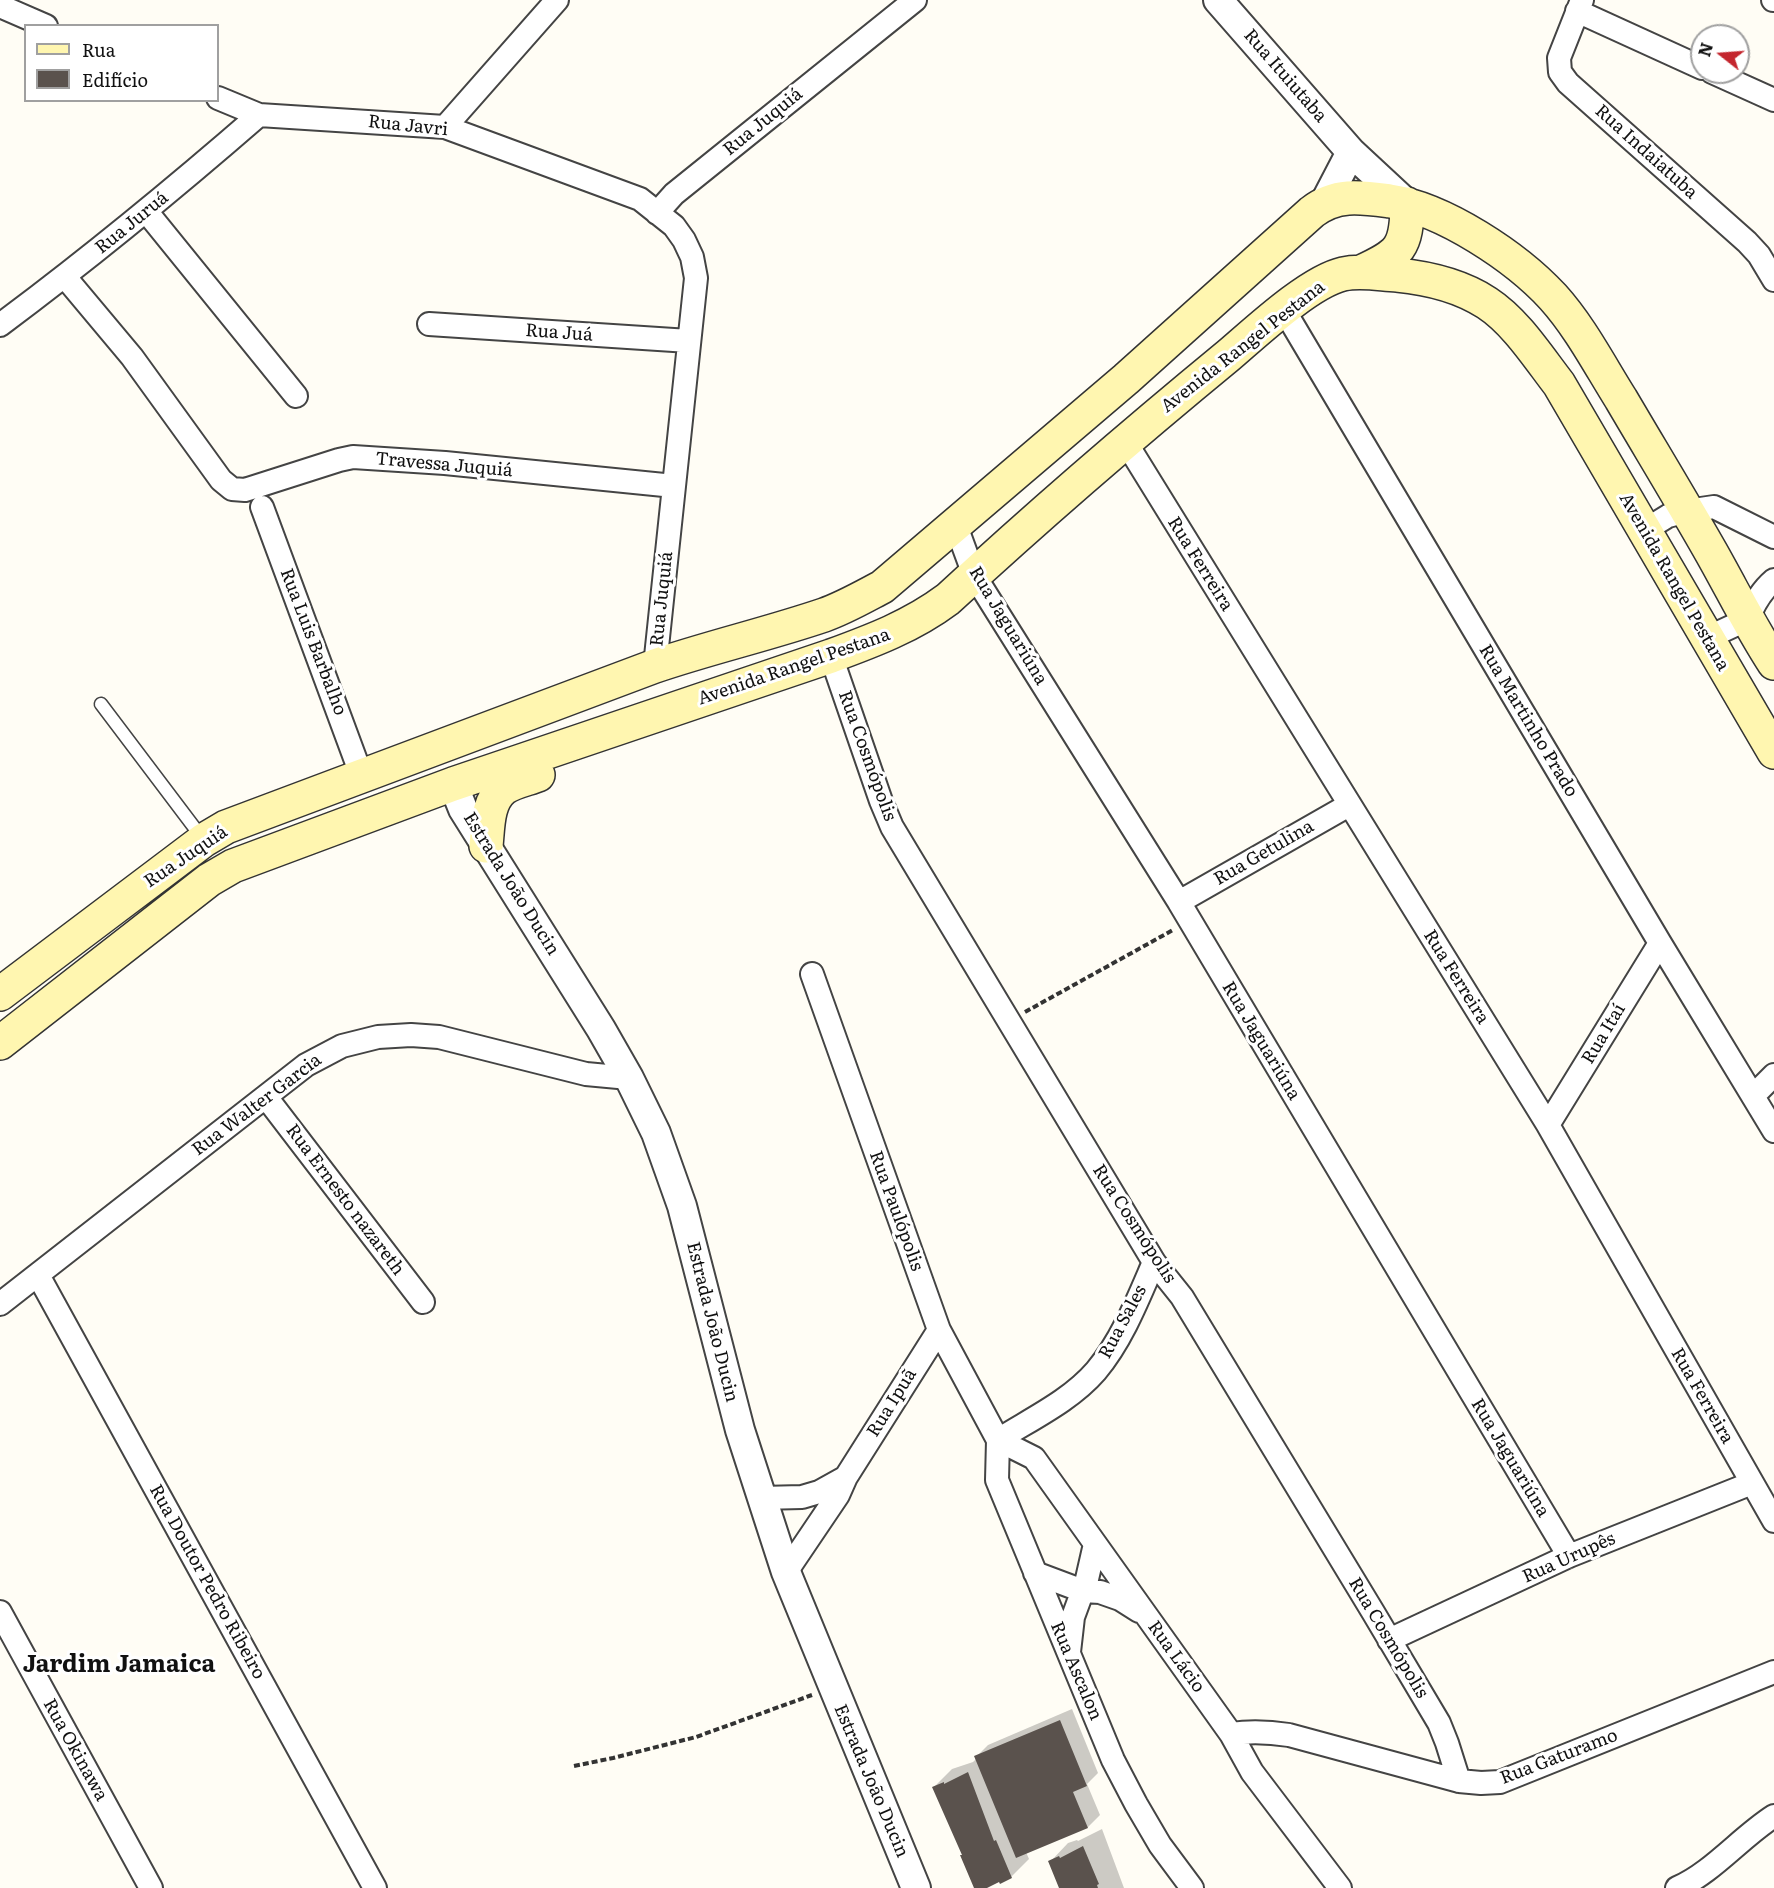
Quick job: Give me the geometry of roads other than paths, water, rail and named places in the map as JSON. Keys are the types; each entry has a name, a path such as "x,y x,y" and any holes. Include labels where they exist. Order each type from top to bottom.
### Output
{"main road":[{"path":"486,846 489,813 495,798 504,788 573,764 625,727 650,694 655,666 825,615 882,587 1118,386 1325,202 1349,198 1407,204 1439,216 1466,230 1524,270 1551,295 1572,320 1687,511 1774,663"},
{"path":"1362,272 1389,259 1399,248 1407,227 1407,204"},
{"name":"Avenida Rangel Pestana","path":"625,727 886,636 929,613 948,599 1125,441 1284,310 1327,279 1362,272 1413,277 1455,287 1488,303 1517,330 1559,384 1774,752"},
{"name":"Rua Juquiá","path":"0,994 204,840 226,827 655,666"},
{"name":"Rua Juquiá","path":"0,1043 209,880 233,866 453,784 625,727"},
{"path":"453,784 454,760 457,753 478,732"}],"street":[{"path":"445,127 557,0"},
{"name":"Rua Juquiá","path":"655,666 696,278 692,256 674,226 657,213 674,194 915,0"},
{"name":"Rua Ituiutaba","path":"1218,0 1351,152 1407,204"},
{"path":"0,6 40,24"},
{"path":"1579,6 1690,62"},
{"name":"Rua Indaiatuba","path":"1579,6 1559,58 1560,72 1568,83 1747,242 1759,255 1774,280"},
{"path":"1739,84 1774,100"},
{"name":"Rua Javri","path":"219,98 259,115 445,127 640,199 657,213"},
{"name":"Rua Juruá","path":"0,325 146,212 259,115"},
{"path":"1325,202 1351,152"},
{"path":"146,212 297,396"},
{"name":"Travessa Juquiá","path":"64,277 132,357 221,480 232,489 244,490 339,459 352,458 444,463 674,486"},
{"name":"Rua Martinho Prado","path":"1284,310 1774,1131"},
{"name":"Rua Juá","path":"429,324 689,341"},
{"name":"Rua Ferreira","path":"1125,441 1548,1125 1774,1521"},
{"name":"Rua Luis Barbalho","path":"262,507 362,777"},
{"path":"1646,533 1668,516 1714,507 1774,537"},
{"name":"Rua Jaguariúna","path":"956,526 974,574 1184,911 1569,1556"},
{"path":"1707,638 1748,619 1762,591 1774,580"},
{"name":"Rua Cosmópolis","path":"831,656 892,827 1154,1262 1188,1308 1389,1640 1438,1723 1459,1781"},
{"name":"Estrada João Ducin","path":"453,784 463,809 601,1029 629,1078 656,1133 682,1206 740,1430 786,1572 915,1888"},
{"name":"Rua Getulina","path":"1184,911 1349,805"},
{"name":"Rua Itaí","path":"1548,1125 1660,943"},
{"name":"Rua Paulópolis","path":"812,974 939,1330 998,1440"},
{"name":"Rua Walter Garcia","path":"0,1304 306,1065 326,1052 342,1046 378,1037 400,1035 438,1037 586,1074 629,1078"},
{"path":"1753,1096 1774,1075"},
{"name":"Rua Ernesto nazareth","path":"266,1097 423,1302"},
{"name":"Rua Sales","path":"998,1440 1072,1392 1095,1372 1115,1343 1154,1262"},
{"name":"Rua Doutor Pedro Ribeiro","path":"38,1275 375,1888"},
{"name":"Rua Ipuã","path":"786,1572 838,1495 846,1477 939,1330"},
{"name":"Rua Lácio","path":"998,1440 1034,1458 1232,1734 1252,1772 1340,1888"},
{"name":"Rua Ascalon","path":"998,1440 997,1480 1113,1760 1160,1845 1191,1888"},
{"name":"Rua Ipuã","path":"761,1498 802,1497 819,1492 846,1477"},
{"name":"Rua Urupês","path":"1389,1640 1569,1556 1752,1483"},
{"path":"1069,1654 1073,1617 1090,1569 1095,1544"},
{"path":"1035,1573 1083,1591 1100,1592 1120,1599 1148,1617"},
{"name":"Rua Okinawa","path":"0,1612 151,1888"},
{"name":"Rua Gaturamo","path":"1232,1734 1267,1731 1459,1781 1500,1782 1774,1672"},
{"path":"1677,1888 1692,1882 1757,1827 1774,1816"}],"lane":[{"path":"101,704 204,840"}],"district":[{"name":"Jardim Jamaica","path":"119,1665"}]}
